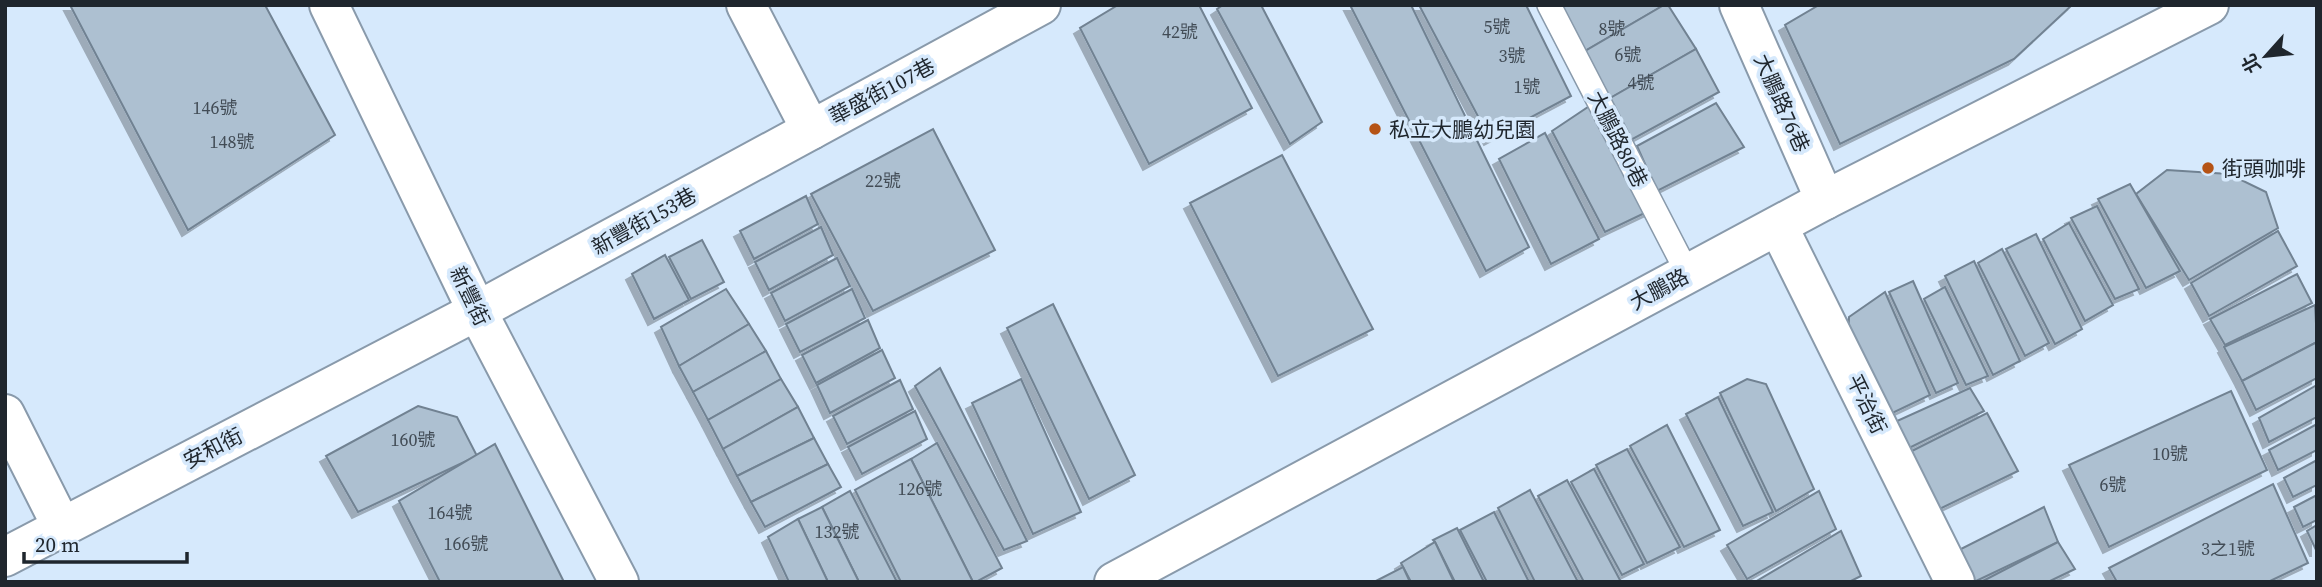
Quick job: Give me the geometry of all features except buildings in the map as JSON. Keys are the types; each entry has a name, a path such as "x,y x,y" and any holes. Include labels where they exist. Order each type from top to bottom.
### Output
{"street":[{"name":"新豐街","path":"329,5 477,312 619,582"},
{"name":"華盛街107巷","path":"746,5 811,130 1041,5"},
{"name":"大鵬路76巷","path":"1740,5 1825,200"},
{"name":"大鵬路","path":"1114,582 1825,200 2209,5"},
{"name":"新豐街153巷","path":"477,312 811,130"},
{"name":"平治街","path":"1778,226 1955,582"},
{"name":"安和街","path":"5,557 477,312"},
{"path":"5,414 62,527"}],"lane":[{"name":"大鵬路80巷","path":"1549,5 1688,274"}],"place":[{"name":"私立大鵬幼兒園","path":"1375,129"},
{"name":"街頭咖啡","path":"2208,168"}]}
